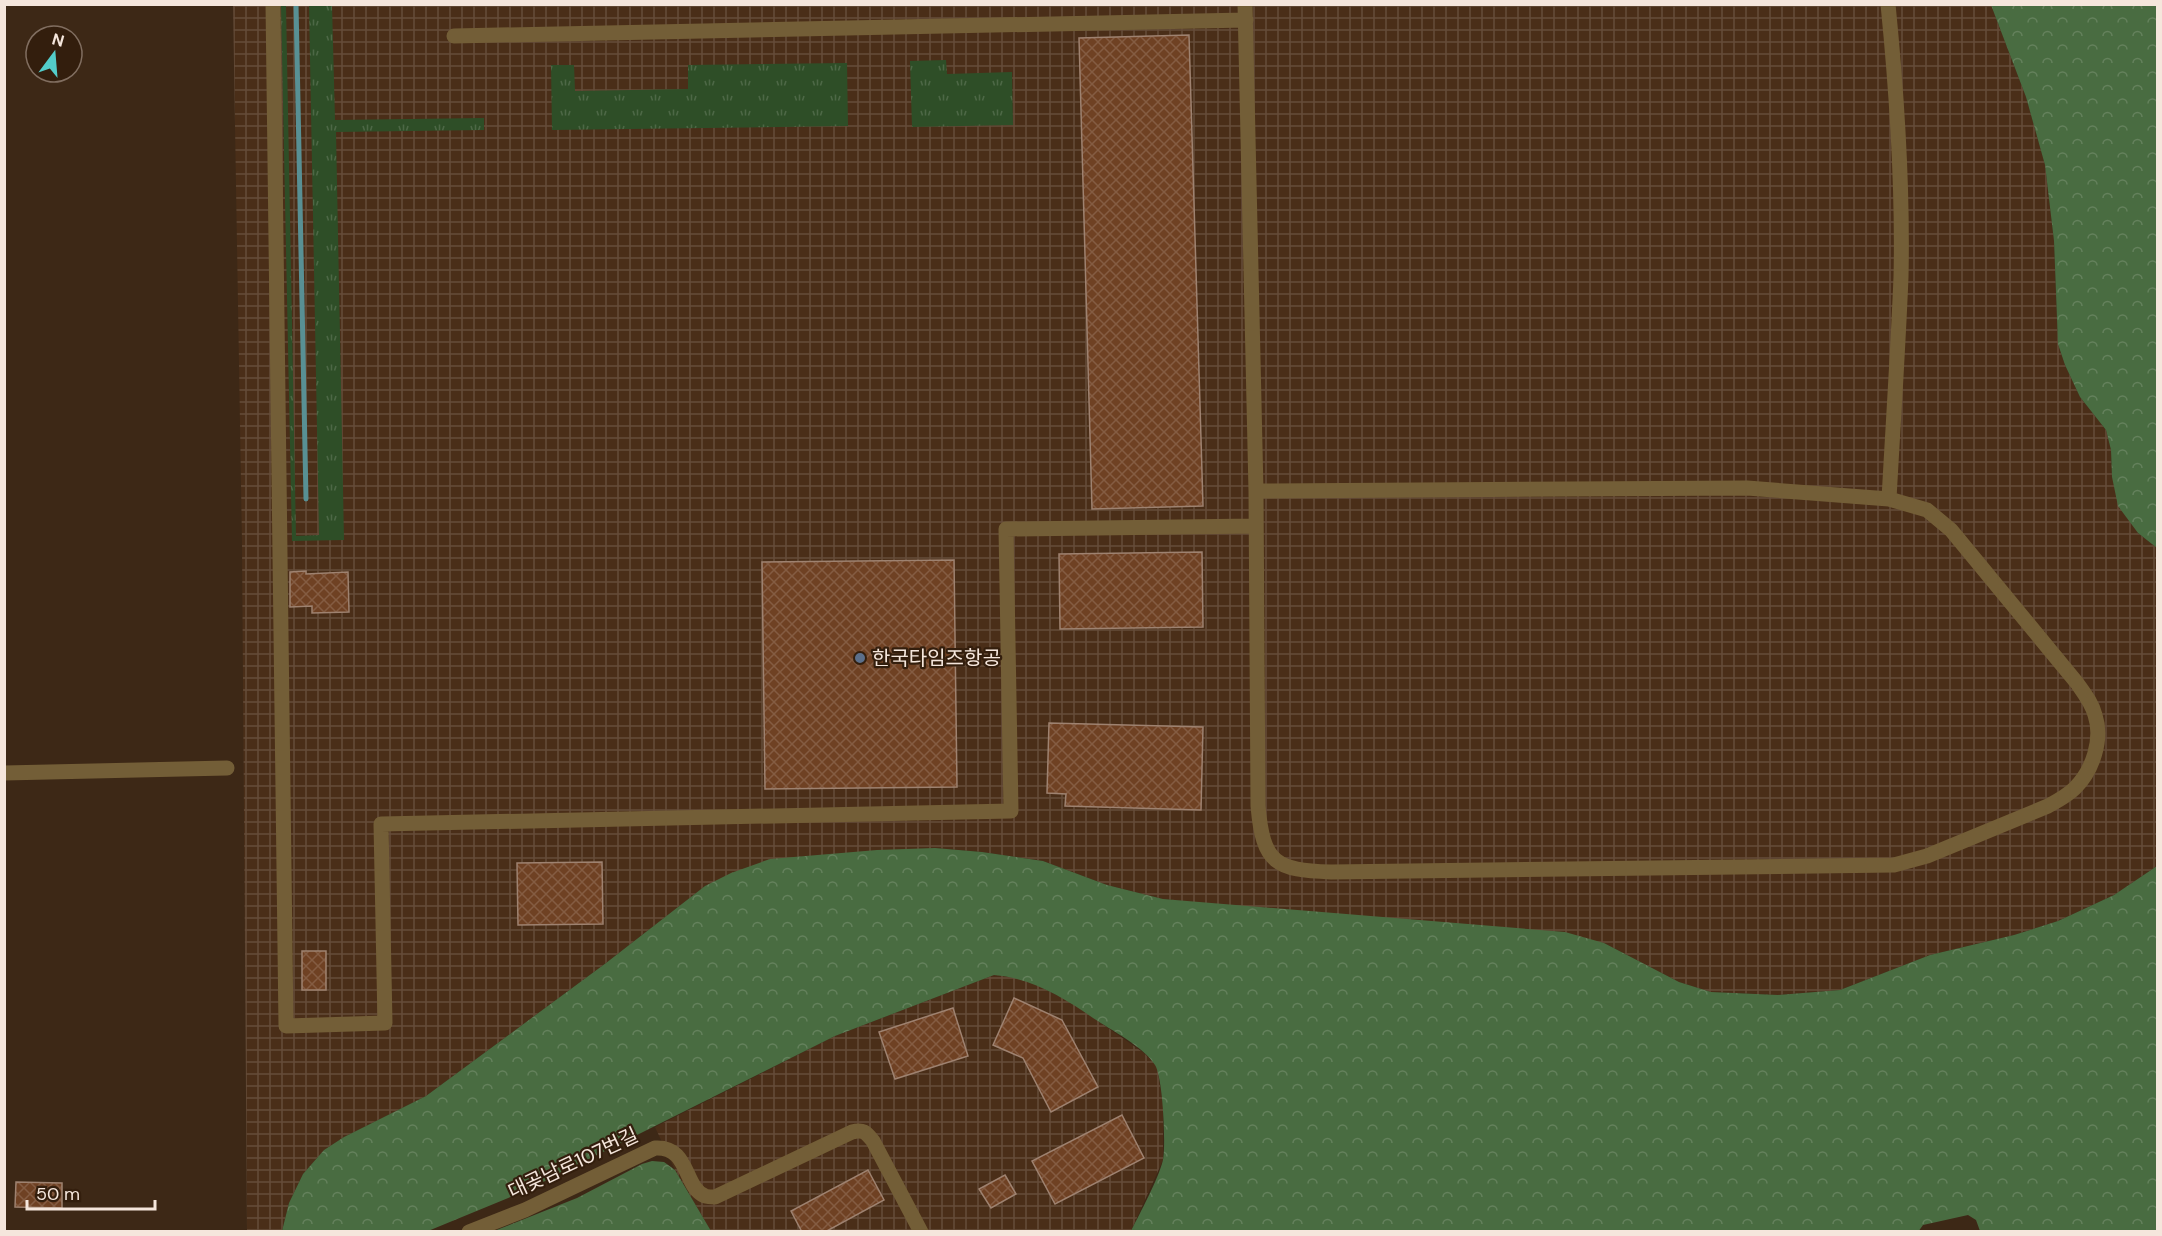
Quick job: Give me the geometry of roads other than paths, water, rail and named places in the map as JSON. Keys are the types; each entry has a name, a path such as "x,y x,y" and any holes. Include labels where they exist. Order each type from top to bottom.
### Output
{"street":[{"path":"273,4 286,1026 385,1023 381,824 1011,811 1006,529 1256,526"},
{"path":"1245,4 1256,491 1258,806 1263,841 1279,864 1289,869 1331,872 1528,868 1879,866 1927,856 2037,811 2064,797 2076,787 2092,760 2097,746 2096,716 2077,683 1951,530 1927,510 1888,499 1712,487 1256,491"},
{"path":"1888,4 1899,137 1900,276 1888,499"},
{"path":"454,36 1246,20"},
{"path":"4,773 227,768"},
{"name":"대곶남로107번길","path":"469,1232 525,1210 655,1148 663,1147 671,1150 679,1157 698,1191 705,1196 715,1197 860,1130 867,1132 873,1141 921,1232"}],"waterway":[{"path":"296,4 306,499"}],"place":[{"name":"한국타임즈항공","path":"860,658"}]}
